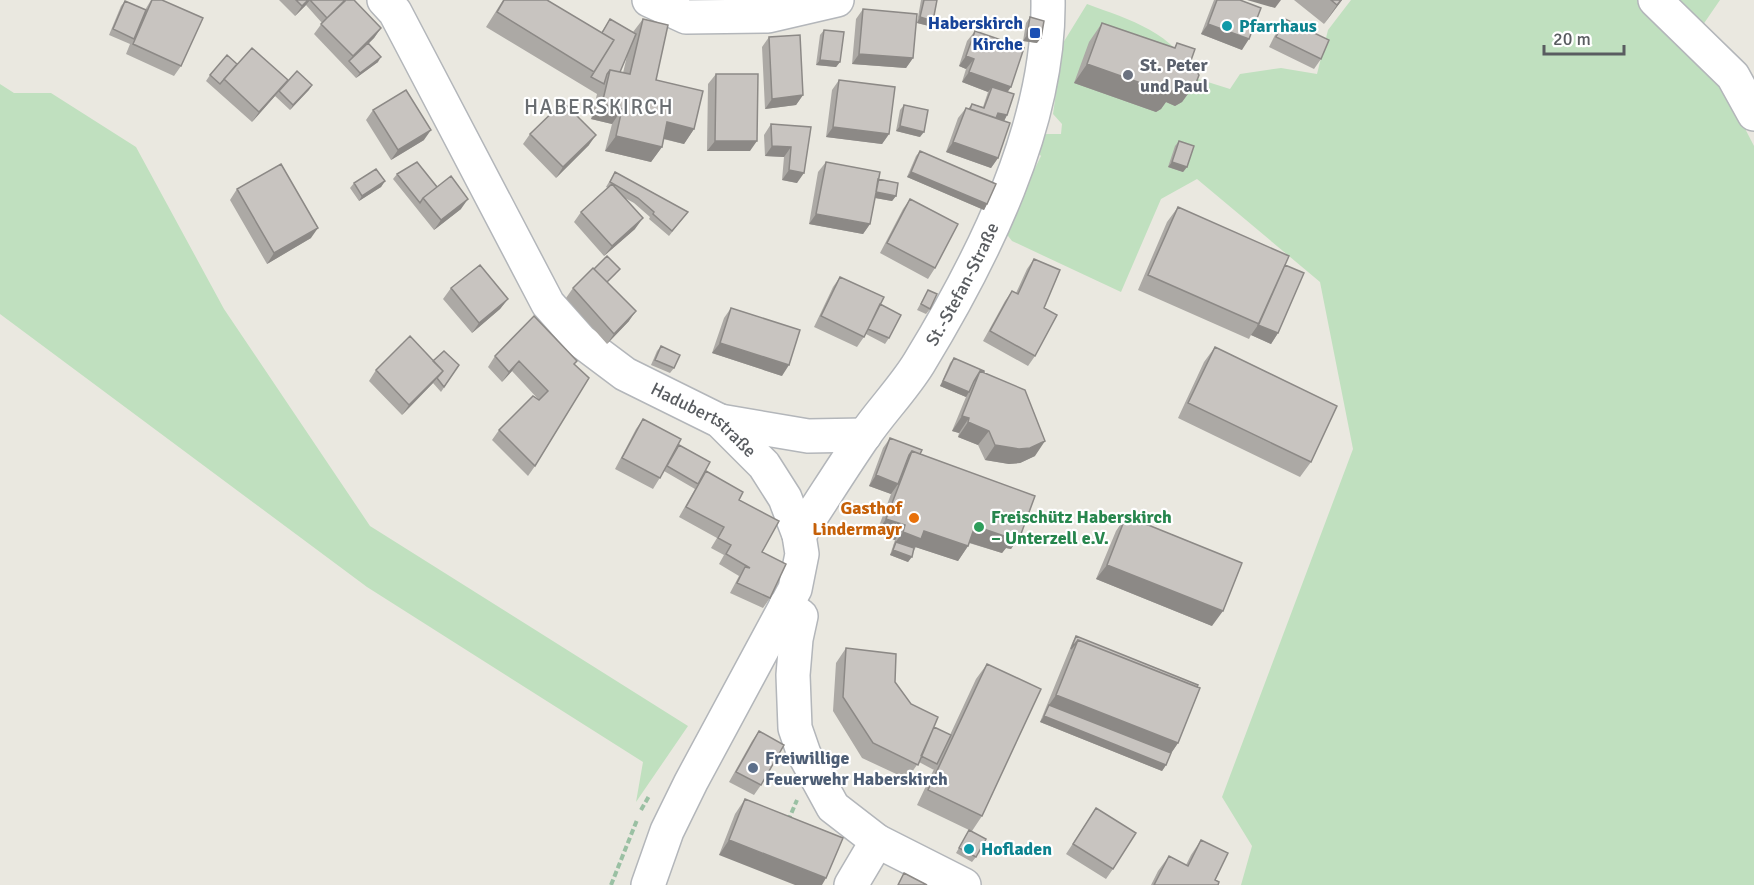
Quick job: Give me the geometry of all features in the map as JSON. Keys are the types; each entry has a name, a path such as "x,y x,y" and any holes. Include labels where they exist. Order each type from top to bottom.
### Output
{"street":[{"name":"Hadubertstraße","path":"384,0 400,21 548,304 581,341 626,374 720,421 764,465 785,498 799,535 802,554 795,589 667,831 648,885"},
{"path":"649,0 686,17 768,16 837,0"},
{"name":"St.-Stefan-Straße","path":"799,535 865,435 918,365 986,242 1031,128 1049,29 1048,0"},
{"path":"1655,0 1733,76 1754,114"},
{"path":"720,421 808,436 865,435"},
{"path":"786,605 801,616 796,639 793,675 795,728 804,754 833,807 877,841 964,885"},
{"path":"851,885 877,841"}],"green space":[{"path":"1351,0 1650,0 1723,86 1754,146 1754,885 1241,885 1252,846 1222,797 1353,449 1320,282 1197,179 1161,199 1121,292 1012,241 1005,232 1041,156 1037,151 1042,134 1061,134 1062,124 1053,114 1063,43 1087,4 1150,30 1176,49 1195,78 1230,89 1240,74 1281,68 1317,74 1328,30"},
{"path":"1658,0 1720,0 1696,35"},
{"path":"0,84 14,93 51,93 136,147 224,309 370,526 688,726 636,802 643,762 367,587 0,314"}],"building":[{"path":"152,0 162,0 203,18 181,66 133,44"},
{"path":"296,0 308,0 302,6"},
{"path":"310,0 344,0 345,1 327,18"},
{"path":"345,0 354,0 381,28 353,56 321,24"},
{"path":"504,0 547,0 614,40 594,72 497,12"},
{"path":"924,0 937,0 933,21 920,17"},
{"path":"1217,0 1240,0 1261,8 1249,39 1208,24"},
{"path":"1331,0 1341,0 1337,5"},
{"path":"125,1 146,10 134,39 113,29"},
{"path":"863,9 917,14 913,58 859,54"},
{"path":"1030,17 1044,21 1041,38 1027,35"},
{"path":"610,19 636,34 620,72 610,70 604,84 591,77 614,40 602,33"},
{"path":"643,19 668,25 656,80 703,91 694,129 667,122 662,147 616,136 622,109 602,104 610,70 630,74"},
{"path":"1285,19 1329,40 1321,59 1276,37"},
{"path":"1102,23 1175,48 1177,43 1195,49 1189,66 1194,68 1199,75 1196,83 1188,87 1177,83 1174,90 1169,93 1087,64"},
{"path":"824,30 844,32 840,62 820,60"},
{"path":"975,31 1024,48 1011,87 969,72 974,59 966,56"},
{"path":"800,35 803,95 772,99 769,37"},
{"path":"368,43 381,57 360,73 349,61"},
{"path":"252,48 288,80 259,112 224,79"},
{"path":"227,55 237,64 220,84 210,75"},
{"path":"297,71 312,85 293,105 279,91"},
{"path":"716,74 758,74 757,141 715,141"},
{"path":"839,80 895,87 889,134 833,127"},
{"path":"992,87 1014,94 1007,115 998,113 996,118 970,109 972,104 984,108"},
{"path":"406,90 431,130 398,150 373,110"},
{"path":"563,102 596,135 563,167 530,134"},
{"path":"904,105 928,110 924,132 900,126"},
{"path":"966,108 1010,123 998,158 953,142"},
{"path":"771,124 811,127 804,173 789,170 791,147 772,146"},
{"path":"1179,141 1194,146 1187,167 1172,162"},
{"path":"920,151 996,184 987,204 911,172"},
{"path":"417,162 437,187 420,203 397,174"},
{"path":"826,162 880,172 870,224 816,214"},
{"path":"281,164 318,228 274,253 237,189"},
{"path":"376,169 385,181 362,196 354,183"},
{"path":"615,172 688,212 672,231 638,198 610,182"},
{"path":"451,176 468,199 441,220 423,198"},
{"path":"878,179 898,183 896,196 876,192"},
{"path":"612,184 643,218 612,246 581,212"},
{"path":"910,199 958,224 935,268 887,243"},
{"path":"1178,207 1289,256 1259,324 1148,275"},
{"path":"607,256 620,269 607,282 594,269"},
{"path":"1034,259 1060,270 1044,308 1057,315 1035,356 990,331 1012,291 1018,294"},
{"path":"480,265 508,299 479,323 451,288"},
{"path":"1285,265 1304,273 1278,333 1258,325"},
{"path":"593,268 636,311 614,334 573,288"},
{"path":"840,277 884,297 864,337 821,316"},
{"path":"928,290 937,294 930,309 921,304"},
{"path":"880,304 901,315 889,338 868,329"},
{"path":"731,308 800,330 789,365 720,343"},
{"path":"534,316 577,361 574,364 589,378 535,466 499,430 533,396 539,400 548,391 519,361 509,372 495,356"},
{"path":"410,336 443,371 409,405 376,370"},
{"path":"661,346 680,355 674,368 655,360"},
{"path":"1215,347 1337,406 1311,462 1188,403"},
{"path":"444,351 459,365 444,387 437,378 443,371 433,361"},
{"path":"954,358 984,371 980,371 969,392 943,381"},
{"path":"980,371 1025,390 1045,441 1030,448 1019,449 995,445 989,431 968,422 969,418 962,416"},
{"path":"643,419 681,439 660,478 622,458"},
{"path":"890,438 922,450 920,454 912,451 909,455 898,484 876,475"},
{"path":"679,445 710,462 698,484 667,466"},
{"path":"912,451 1035,496 1021,534 1015,533 1013,539 975,526 968,546 924,531 921,539 903,532 905,525 886,519"},
{"path":"706,471 743,492 739,500 779,521 762,552 786,564 770,598 737,583 745,567 750,568 726,554 731,545 718,538 724,527 686,507"},
{"path":"1126,516 1242,563 1223,611 1107,565"},
{"path":"896,542 914,548 912,557 893,550"},
{"path":"1076,636 1198,685 1197,687 1078,640 1071,649"},
{"path":"1078,640 1200,688 1178,743 1056,695"},
{"path":"846,648 896,654 895,682 911,704 938,717 918,765 873,743 843,697"},
{"path":"987,664 1041,689 982,816 928,790"},
{"path":"1049,705 1171,753 1166,765 1044,716"},
{"path":"934,727 951,735 937,764 921,756"},
{"name":"Freiwillige Feuerwehr Haberskirch","path":"759,731 784,745 761,785 736,772"},
{"path":"745,799 843,838 826,878 729,840"},
{"path":"1096,808 1136,833 1113,869 1073,844"},
{"name":"Hofladen","path":"969,830 986,839 976,857 959,848"},
{"path":"1201,840 1228,853 1215,880 1219,882 1218,885 1154,885 1169,856 1188,866"},
{"path":"904,873 927,885 898,885"}],"place":[{"name":"Pfarrhaus","path":"1227,26"},
{"name":"Haberskirch Kirche","path":"1035,33"},
{"name":"St. Peter und Paul","path":"1128,75"},
{"name":"Gasthof Lindermayr","path":"914,518"},
{"name":"Freischütz Haberskirch – Unterzell e.V.","path":"979,527"},
{"name":"Freiwillige Feuerwehr Haberskirch","path":"753,768"},
{"name":"Hofladen","path":"969,849"}],"district":[{"name":"HABERSKIRCH","path":"599,107"}]}
